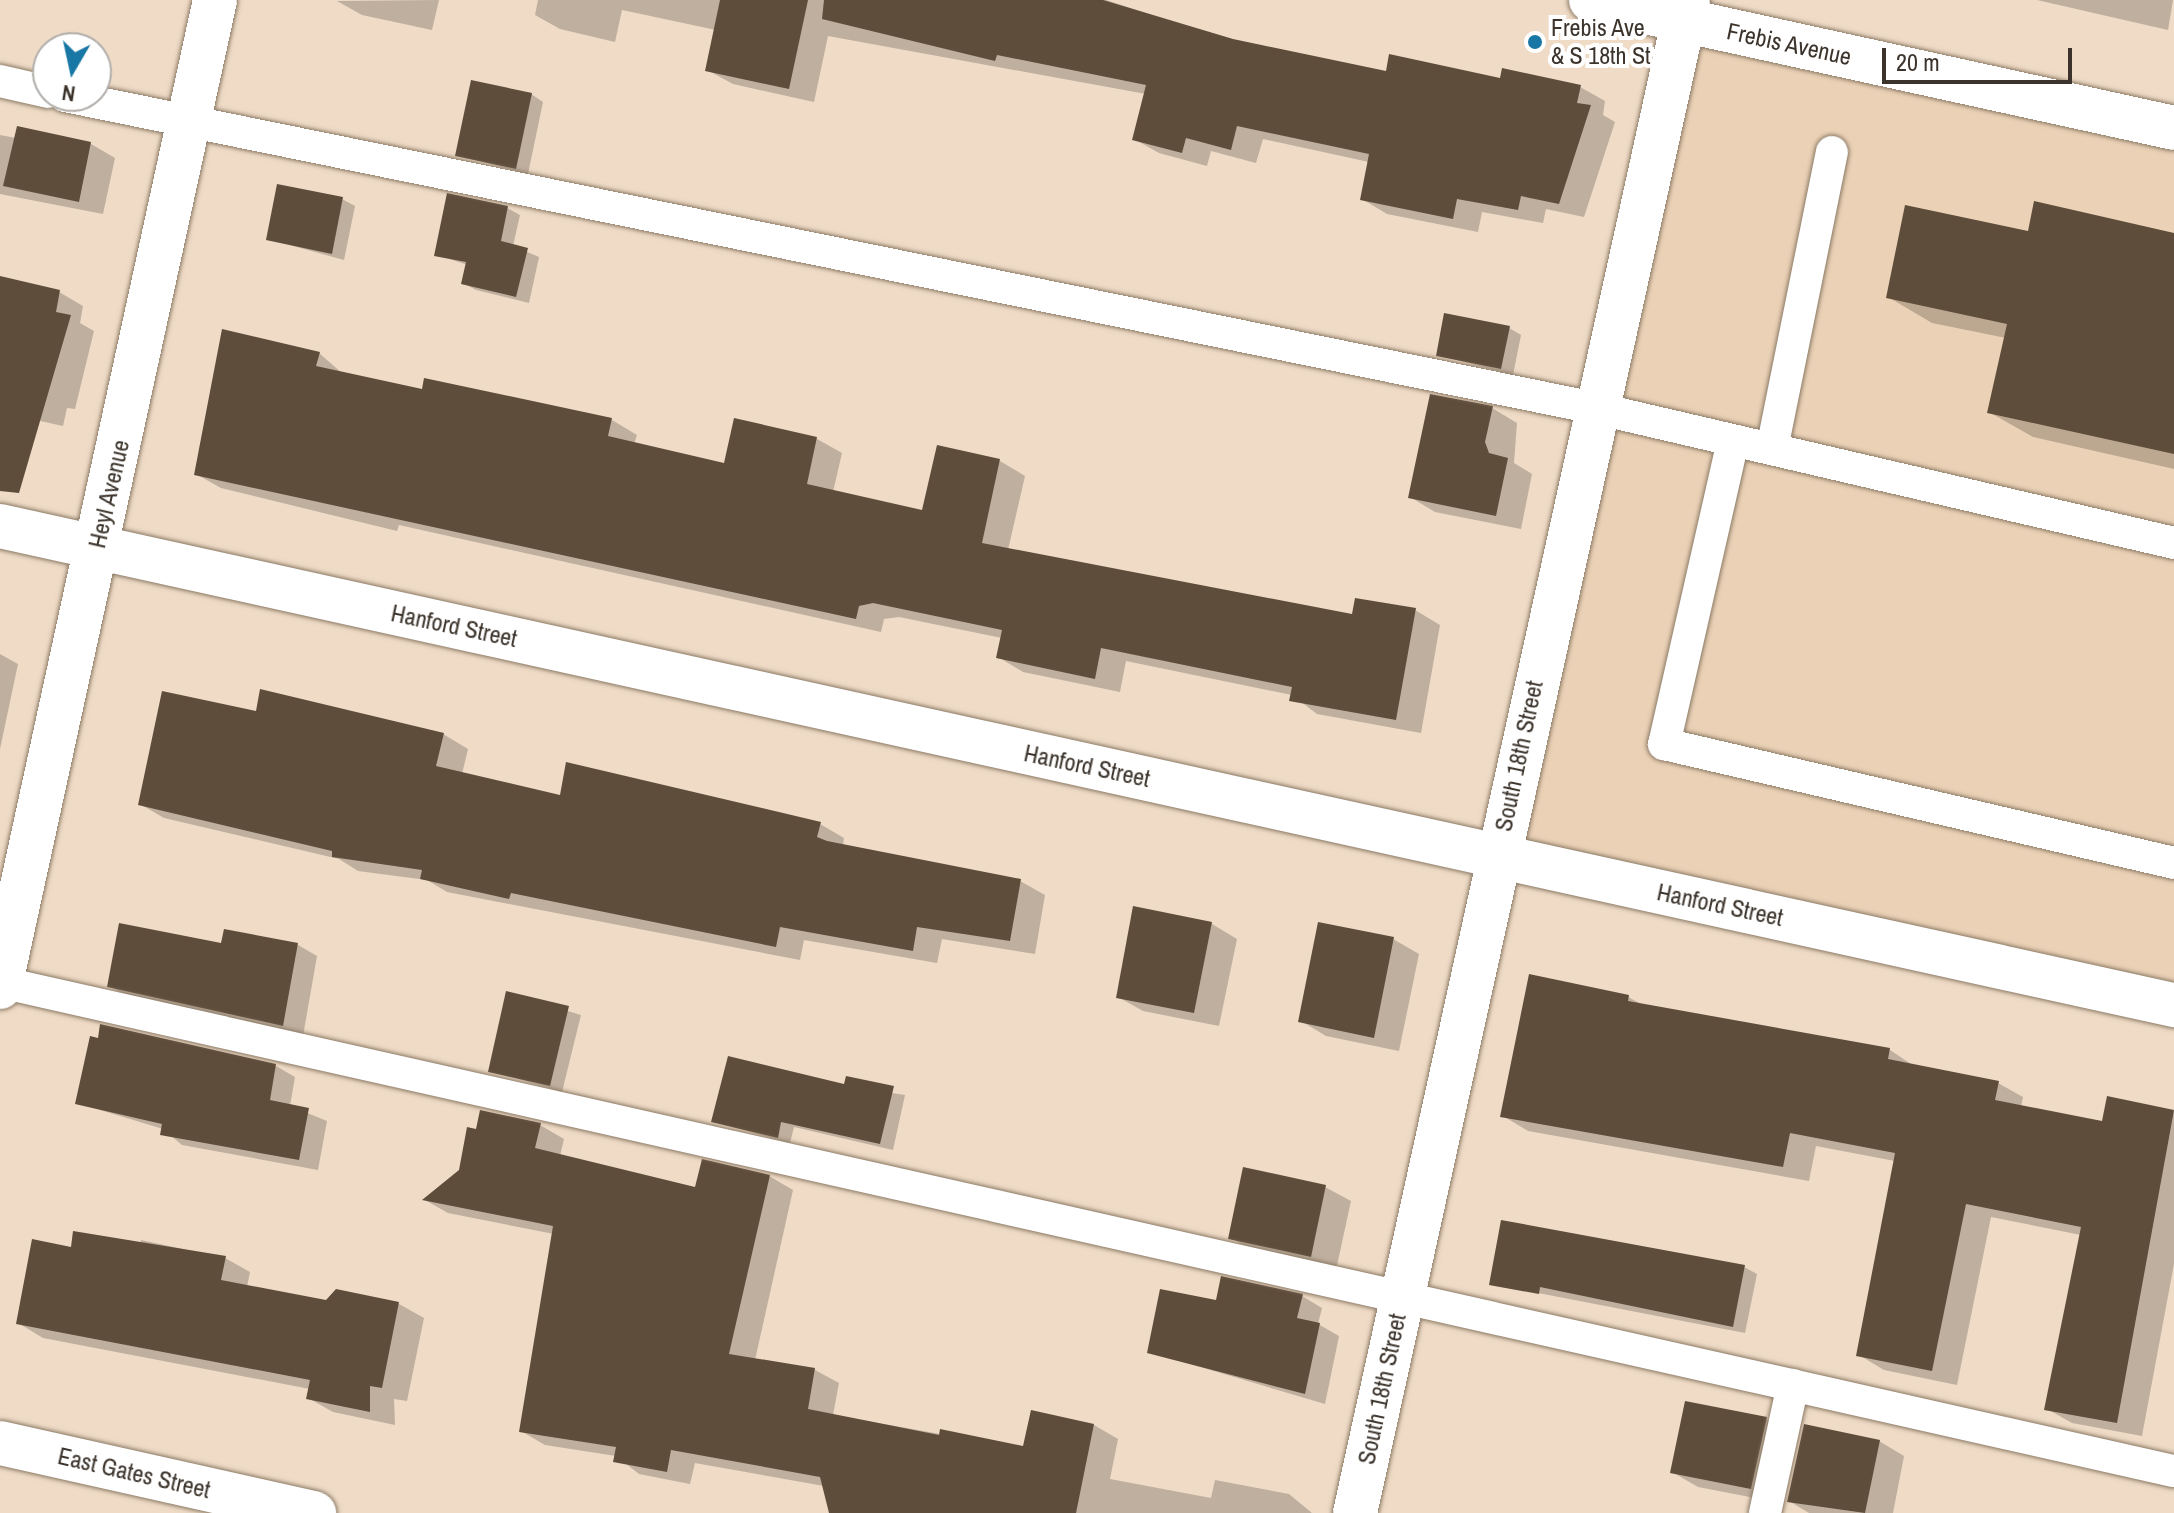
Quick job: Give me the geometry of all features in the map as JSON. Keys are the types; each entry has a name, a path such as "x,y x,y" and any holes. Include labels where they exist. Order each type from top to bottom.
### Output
{"street":[{"name":"Heyl Avenue","path":"0,984 215,0"},
{"name":"Frebis Avenue","path":"1591,0 1684,10 2174,128"},
{"name":"South 18th Street","path":"1355,1513 1684,10"},
{"name":"Hanford Street","path":"0,526 2174,1005"},
{"name":"East Gates Street","path":"0,1443 314,1513"}],"lane":[{"path":"0,81 32,88"},
{"path":"112,107 1595,408 2174,543"},
{"path":"1772,449 1832,152"},
{"path":"1733,441 1664,744 2174,863"},
{"path":"0,984 2174,1471"},
{"path":"1765,1513 1793,1385"}],"shaded area":[{"path":"1677,14 2174,127 2174,1016 1485,860"}],"building":[{"path":"720,0 808,0 789,89 705,71"},
{"path":"824,0 1103,0 1233,39 1386,71 1389,54 1500,78 1502,68 1581,85 1577,103 1591,105 1559,204 1521,196 1518,210 1457,199 1453,219 1360,200 1369,154 1237,126 1231,150 1186,138 1182,153 1132,140 1146,85 997,55 995,61 822,19"},
{"path":"471,80 532,93 516,169 455,156"},
{"path":"17,126 91,142 79,202 3,186"},
{"path":"277,184 343,197 332,254 266,240"},
{"path":"447,193 508,206 501,241 528,248 516,297 461,284 466,262 434,256"},
{"path":"2034,201 2174,233 2174,454 1987,413 2007,324 1886,298 1905,205 2028,231"},
{"path":"0,276 60,290 56,312 71,315 19,493 0,491"},
{"path":"1444,313 1510,326 1501,369 1436,356"},
{"path":"222,329 320,352 316,366 422,389 424,378 612,418 608,436 724,463 734,418 817,437 807,484 922,510 937,445 1000,459 982,543 1352,614 1355,598 1416,608 1396,720 1289,701 1292,687 1101,648 1095,679 996,658 1002,630 873,603 859,606 856,619 194,475"},
{"path":"1430,394 1493,406 1485,442 1489,453 1508,458 1496,516 1408,498"},
{"path":"260,689 444,733 436,766 560,795 566,762 821,822 817,837 827,841 1021,879 1010,941 917,927 913,951 780,927 776,947 511,893 509,899 420,879 422,870 332,857 332,851 138,805 162,691 256,711"},
{"path":"1133,906 1212,922 1194,1013 1116,998"},
{"path":"1318,922 1394,937 1374,1038 1298,1022"},
{"path":"119,923 221,943 224,929 298,943 283,1026 107,987"},
{"path":"1529,974 1629,995 1628,1001 1890,1048 1888,1059 1999,1081 1995,1100 2102,1121 2107,1096 2174,1110 2117,1423 2044,1410 2081,1227 1966,1204 1932,1371 1856,1356 1895,1153 1790,1133 1783,1167 1500,1117"},
{"path":"506,991 569,1006 550,1086 488,1072"},
{"path":"100,1024 276,1064 270,1100 309,1108 299,1160 160,1135 162,1124 75,1104 90,1036 98,1038"},
{"path":"728,1056 844,1084 846,1076 894,1086 880,1144 781,1122 778,1138 711,1122"},
{"path":"480,1110 541,1123 535,1148 695,1187 702,1159 770,1175 729,1354 815,1368 808,1409 939,1435 940,1429 1023,1446 1031,1410 1094,1424 1076,1513 829,1513 820,1477 671,1450 667,1472 613,1462 616,1447 519,1432 553,1226 422,1200 459,1170 467,1127 476,1129"},
{"path":"1243,1167 1326,1185 1311,1257 1228,1239"},
{"path":"1501,1220 1745,1265 1733,1327 1540,1287 1539,1294 1489,1285"},
{"path":"73,1231 226,1256 221,1280 326,1300 336,1289 399,1302 382,1388 370,1386 370,1412 306,1399 310,1380 16,1324 32,1239 71,1247"},
{"path":"1221,1276 1303,1294 1297,1318 1320,1323 1305,1394 1147,1353 1160,1289 1216,1300"},
{"path":"1685,1401 1767,1417 1751,1489 1670,1473"},
{"path":"1804,1424 1880,1440 1865,1513 1787,1502"}],"place":[{"name":"Frebis Ave & S 18th St","path":"1535,42"}]}
